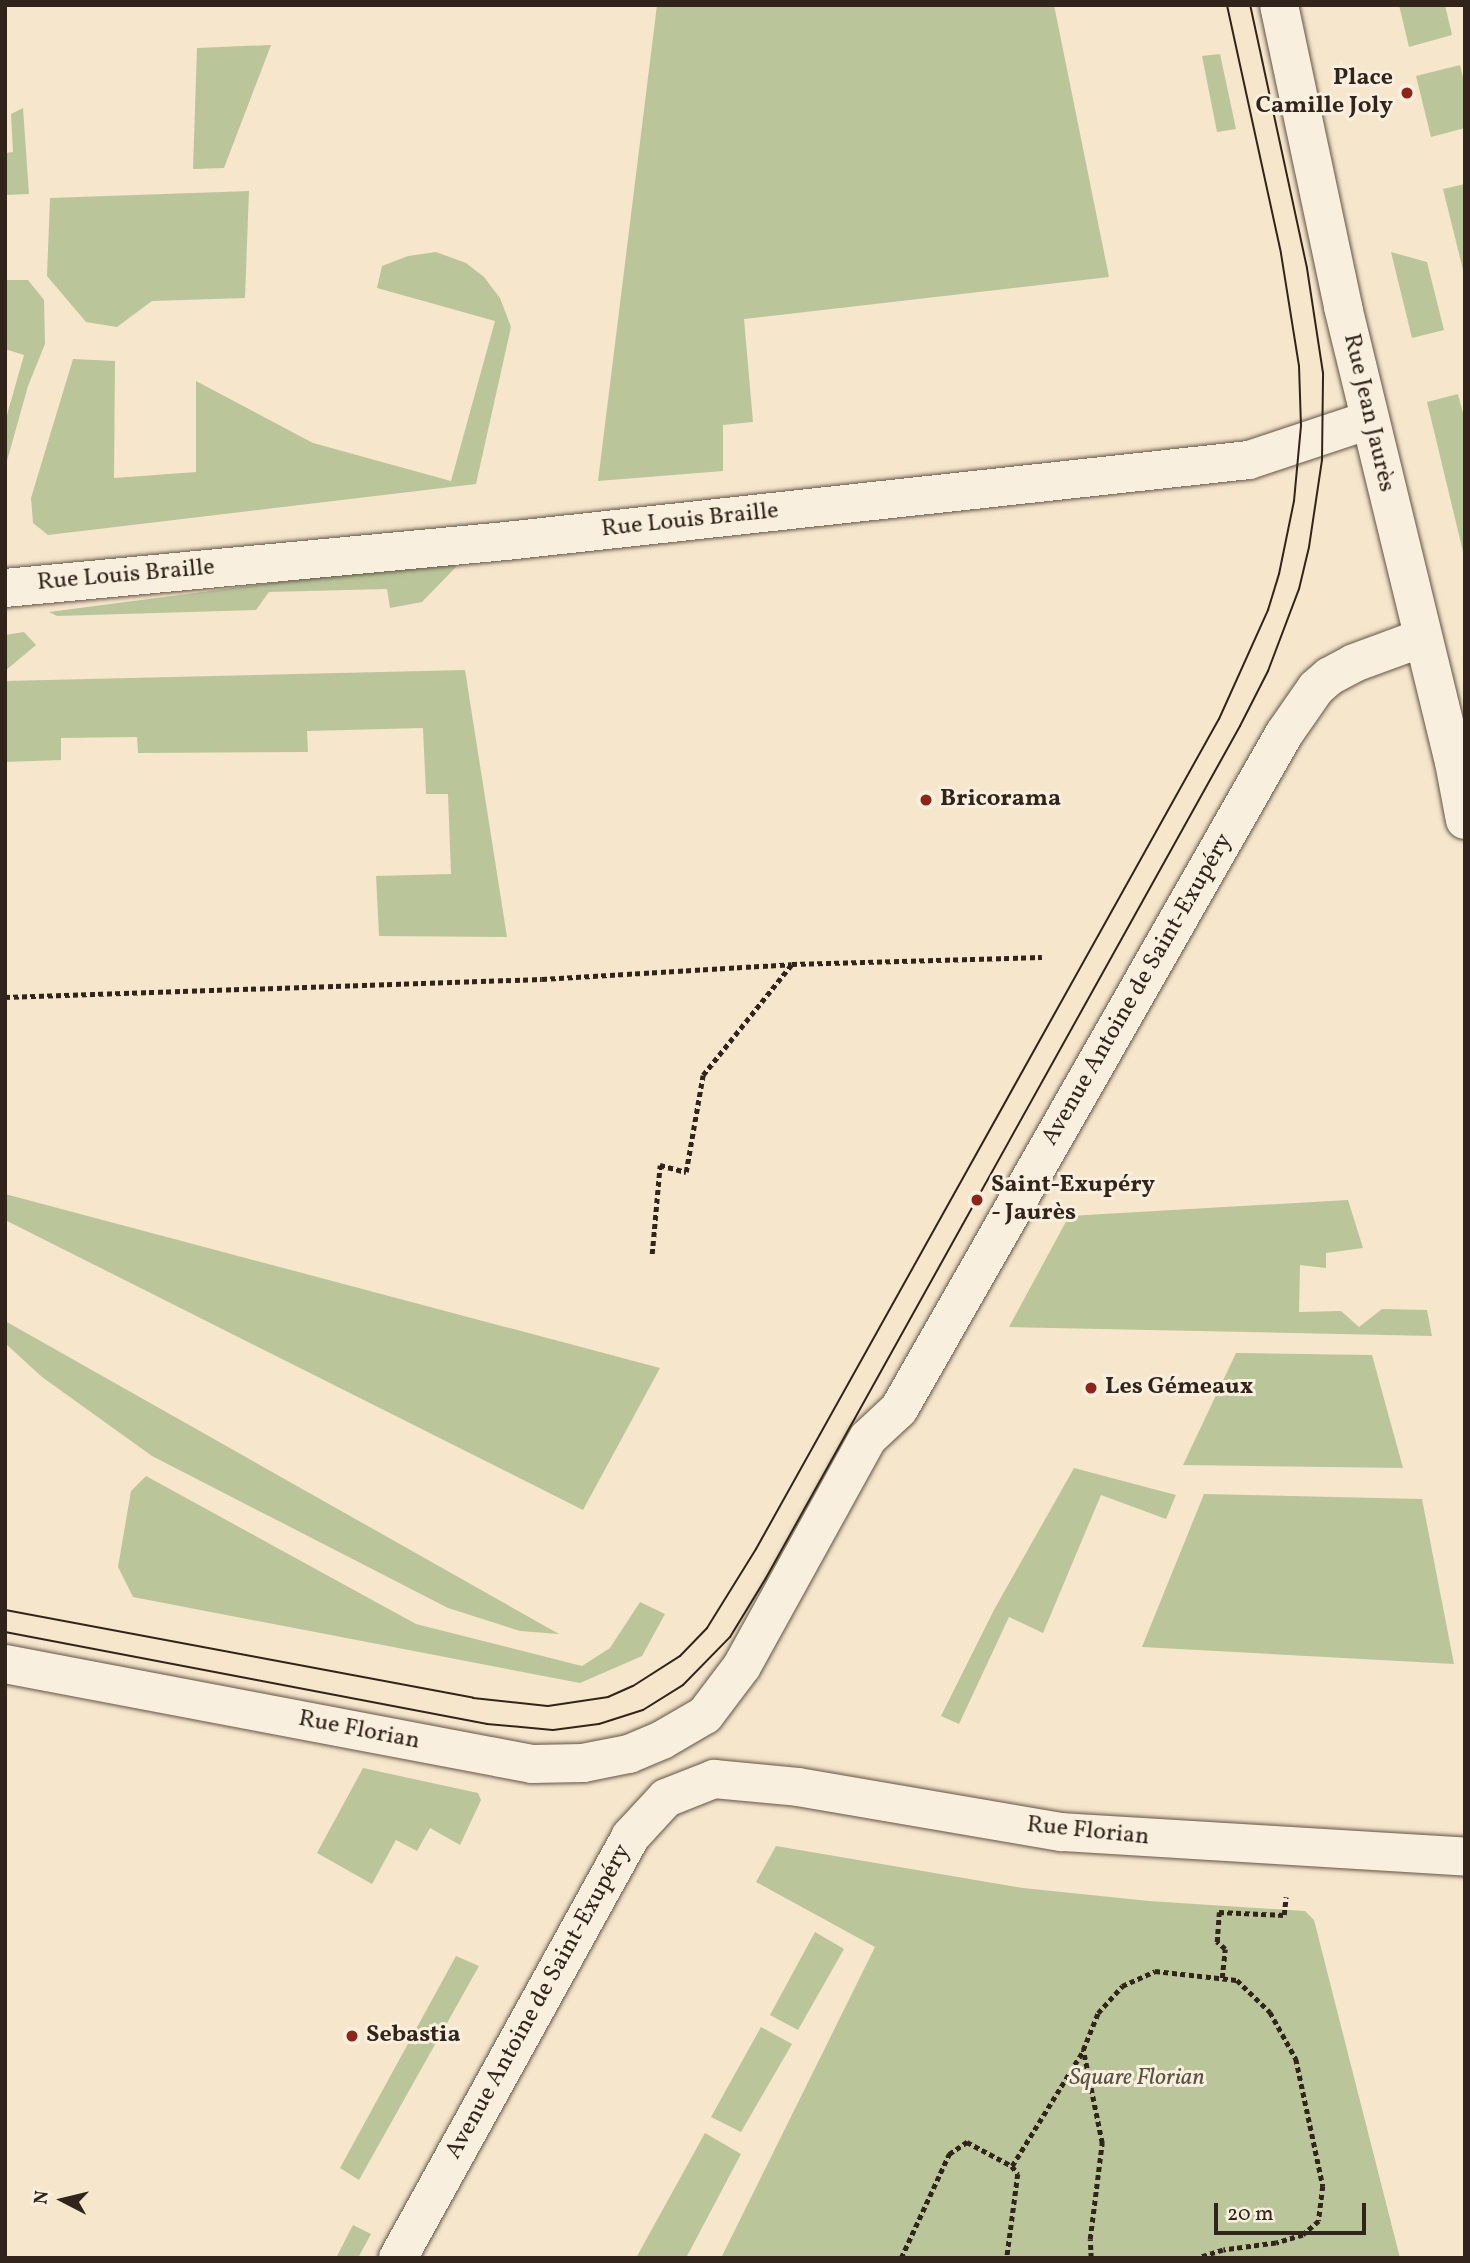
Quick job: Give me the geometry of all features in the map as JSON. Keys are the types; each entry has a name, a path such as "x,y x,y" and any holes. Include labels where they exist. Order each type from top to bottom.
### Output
{"street":[{"name":"Rue Jean Jaurès","path":"1279,5 1370,420 1454,762 1465,820"},
{"name":"Rue Louis Braille","path":"5,588 506,541 1249,460 1370,420"},
{"name":"Avenue Antoine de Saint-Exupéry","path":"705,1715 742,1666 869,1438 899,1409 1284,734 1316,688 1329,676 1354,663 1422,638"},
{"name":"Rue Florian","path":"5,1664 532,1764 583,1763 629,1754 662,1740 705,1715"},
{"name":"Avenue Antoine de Saint-Exupéry","path":"398,2258 630,1837 666,1798 714,1779"},
{"name":"Rue Florian","path":"714,1779 798,1787 1062,1832 1465,1857"}],"path":[{"path":"5,997 542,979 792,964 1042,957"},
{"path":"652,1254 660,1165 686,1172 703,1075 792,964"},
{"path":"1222,1978 1225,1949 1217,1942 1219,1912 1284,1915 1286,1897"},
{"path":"1012,2166 1066,2072 1083,2050 1098,2013 1122,1986 1155,1971 1237,1980 1270,2012 1296,2059 1323,2186 1319,2221 1303,2235 1276,2243 1223,2249 1199,2258"},
{"path":"1083,2050 1102,2143 1090,2239 1091,2258"},
{"path":"901,2258 950,2154 967,2142 1012,2166 1018,2175 1007,2258"}],"green space":[{"path":"657,5 1054,5 1109,277 744,319 753,422 723,425 723,471 598,481"},
{"path":"1399,5 1445,5 1452,35 1409,47"},
{"path":"271,45 224,168 193,169 197,48"},
{"path":"1220,54 1236,129 1217,132 1202,56"},
{"path":"1460,65 1465,85 1465,128 1431,137 1416,76"},
{"path":"23,108 29,194 5,195 5,153 13,152 11,114"},
{"path":"1465,184 1465,278 1443,189"},
{"path":"249,191 245,298 152,301 117,327 86,322 47,276 50,198"},
{"path":"436,252 466,263 484,277 500,298 511,327 476,484 48,535 33,523 31,498 73,359 115,361 114,478 196,472 196,381 313,443 451,481 495,321 377,288 382,266 408,256"},
{"path":"1391,252 1427,262 1444,330 1412,338"},
{"path":"5,280 28,280 44,300 45,344 28,386 5,468 5,422 24,355 5,349"},
{"path":"1458,394 1465,421 1465,560 1427,402"},
{"path":"455,559 456,567 422,602 390,608 387,589 269,592 256,610 57,616 49,612"},
{"path":"24,632 36,645 5,671 5,635"},
{"path":"465,670 507,937 379,936 376,876 451,874 448,794 426,794 423,728 307,731 308,752 138,753 137,737 61,738 61,760 5,762 5,681"},
{"path":"5,1194 660,1368 583,1510 5,1220"},
{"path":"1348,1200 1363,1248 1326,1253 1326,1268 1300,1265 1299,1312 1341,1311 1359,1327 1382,1309 1427,1310 1432,1336 1009,1327 1069,1216"},
{"path":"5,1321 559,1634 520,1631 448,1608 152,1456 42,1377 5,1343"},
{"path":"1236,1353 1372,1355 1403,1468 1183,1465"},
{"path":"1074,1468 1176,1495 1166,1519 1101,1495 1043,1633 1009,1617 959,1724 941,1716 995,1608"},
{"path":"146,1476 416,1624 582,1666 610,1648 640,1602 665,1614 642,1656 580,1683 133,1597 118,1567 131,1491"},
{"path":"1204,1494 1422,1499 1454,1664 1142,1647"},
{"path":"363,1768 478,1793 481,1800 460,1845 430,1828 417,1851 396,1840 372,1884 317,1853"},
{"name":"Square Florian","path":"776,1846 1023,1888 1149,1901 1305,1911 1314,1920 1400,2258 721,2258 875,1947 756,1882"},
{"path":"815,1932 844,1949 798,2030 770,2015"},
{"path":"456,1956 479,1966 359,2180 340,2168"},
{"path":"761,2027 792,2044 741,2132 711,2117"},
{"path":"705,2133 741,2154 686,2258 636,2258"},
{"path":"353,2225 371,2234 358,2258 336,2258"}],"tram line":[{"path":"5,1610 473,1698 548,1706 608,1697 633,1686 680,1656 707,1628 756,1549 1219,719 1268,610 1279,574 1294,501 1301,426 1299,366 1281,253 1227,5"},
{"path":"5,1632 487,1724 553,1730 599,1724 643,1710 683,1685 730,1637 766,1578 1240,726 1268,671 1299,589 1309,547 1322,460 1323,373 1307,268 1250,5"}],"place":[{"name":"Place Camille Joly","path":"1407,93"},
{"name":"Bricorama","path":"926,800"},
{"name":"Saint-Exupéry - Jaurès","path":"977,1200"},
{"name":"Les Gémeaux","path":"1091,1388"},
{"name":"Sebastia","path":"352,2036"}]}
